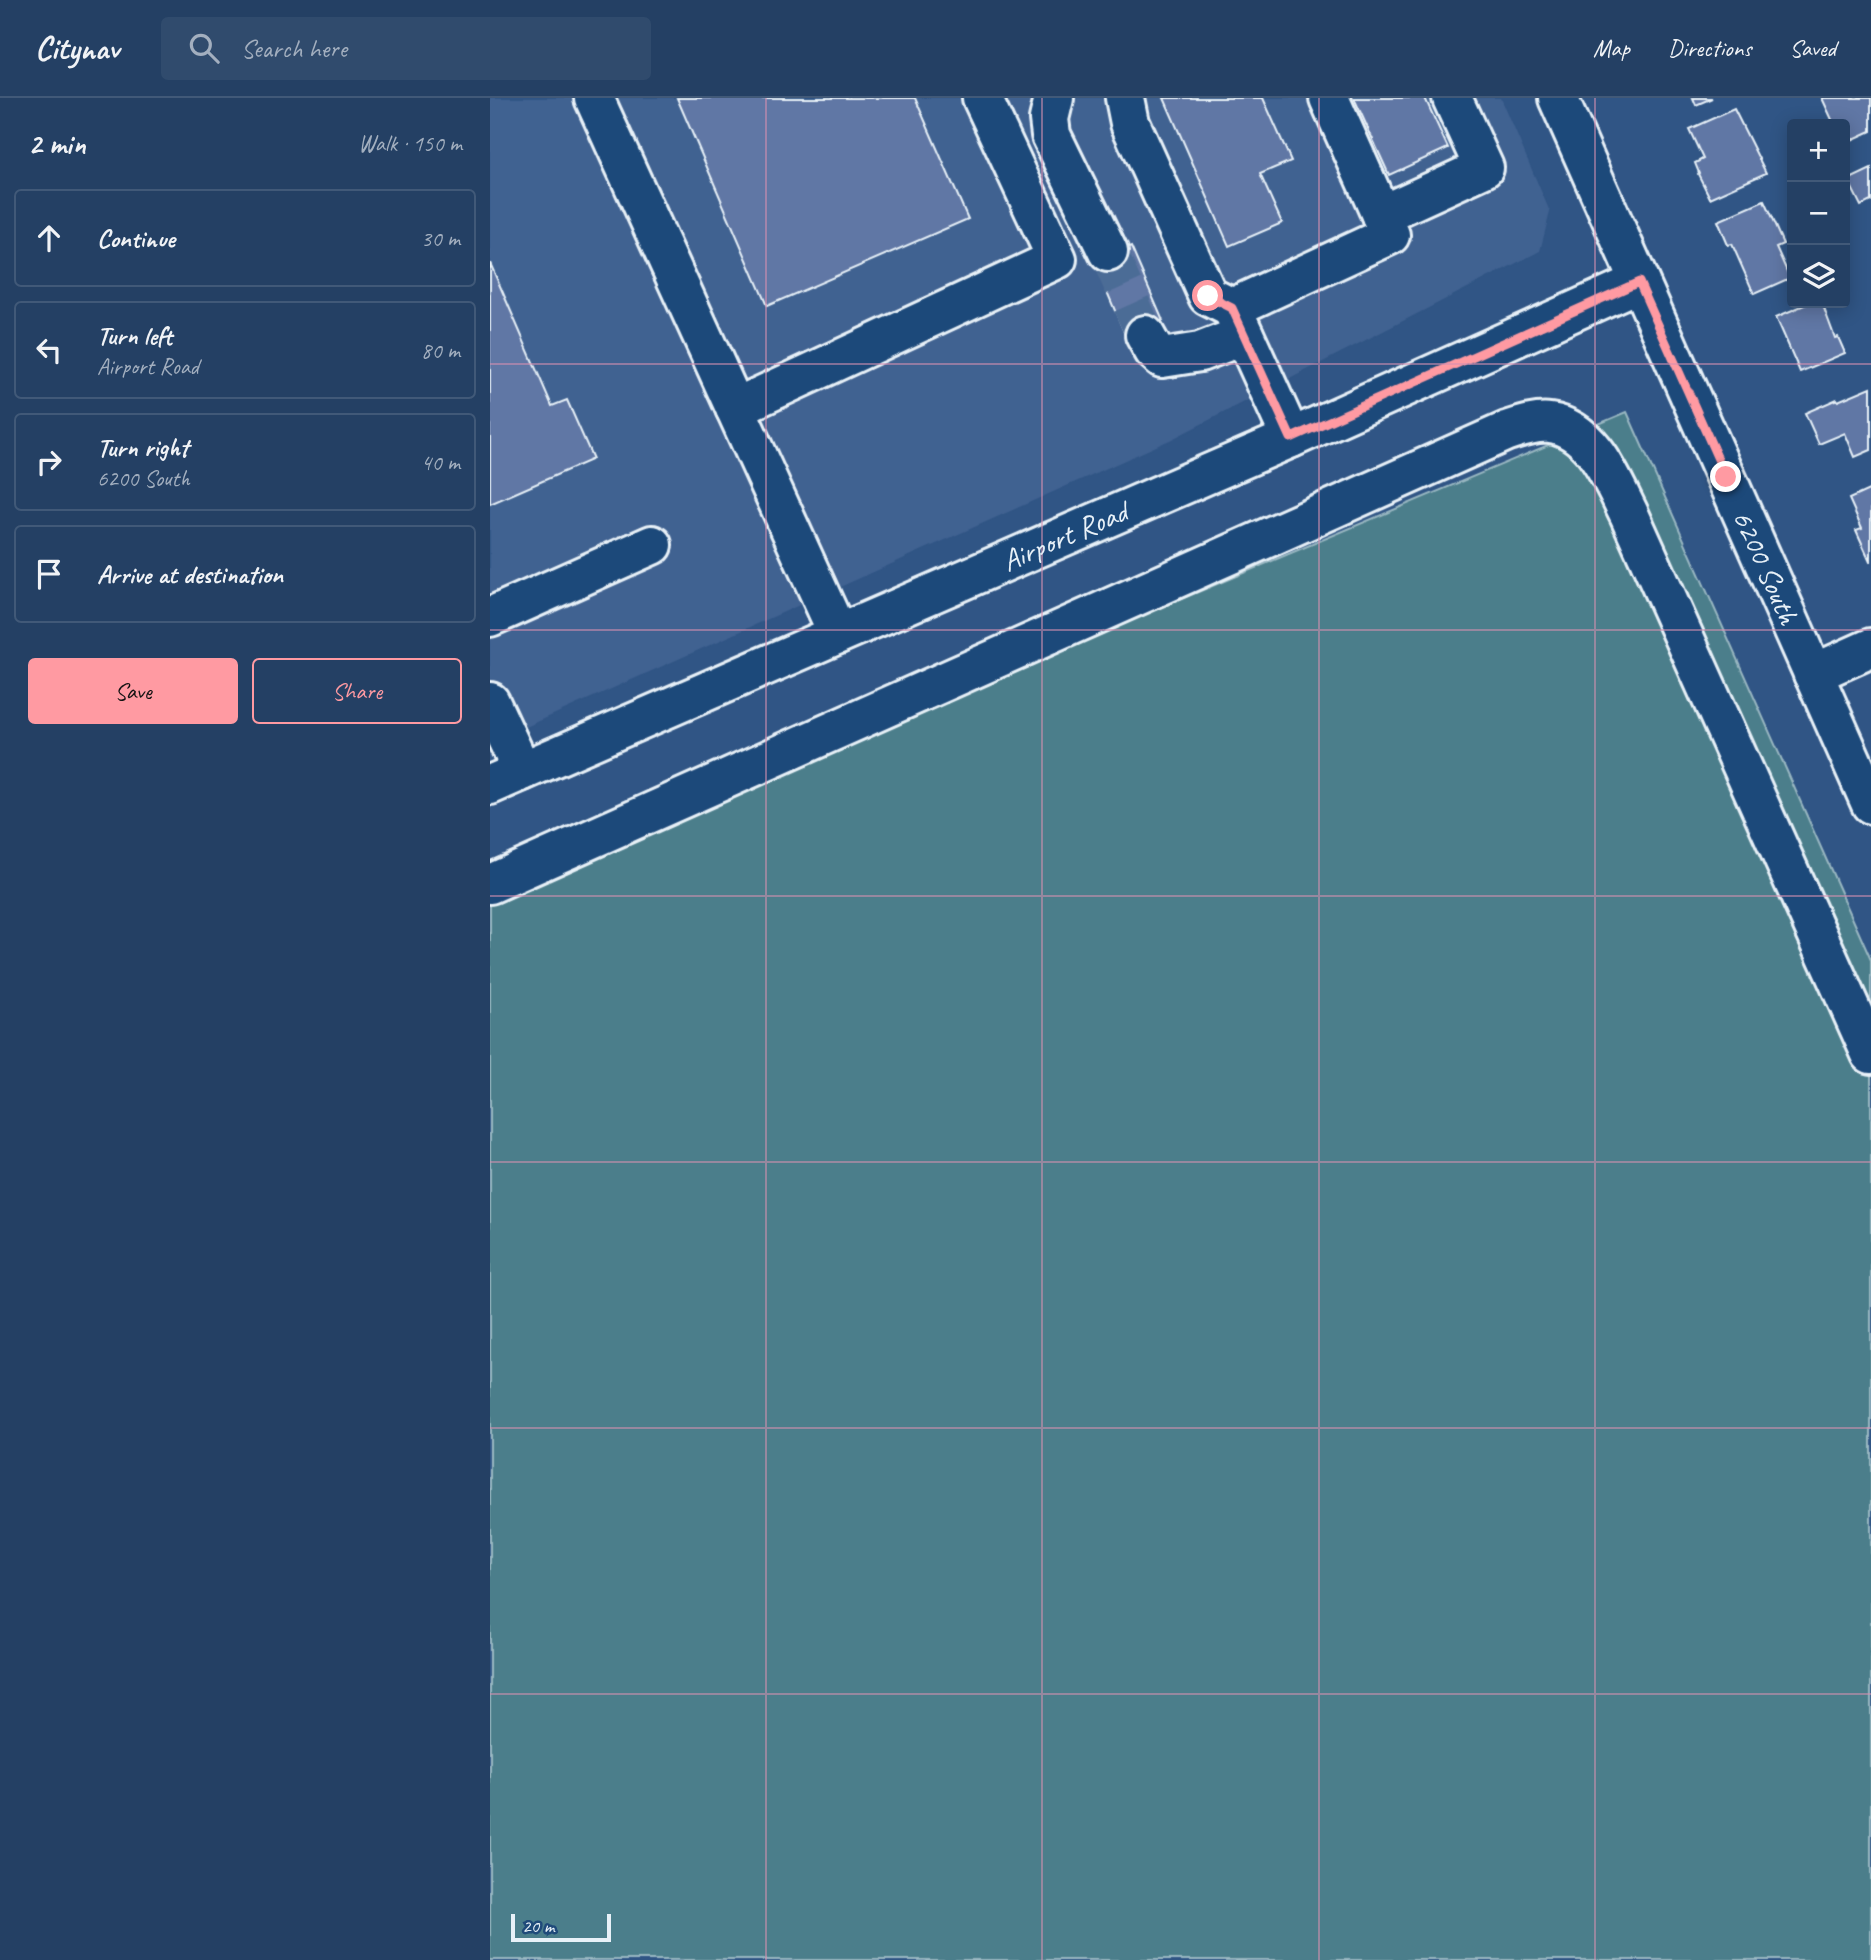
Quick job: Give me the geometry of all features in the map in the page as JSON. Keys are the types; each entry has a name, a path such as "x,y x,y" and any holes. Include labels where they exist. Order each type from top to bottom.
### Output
{"street":[{"path":"735,408 1057,259 982,98"},
{"path":"1054,98 1049,119 1051,135 1108,252"},
{"path":"1125,98 1130,123 1208,296 1238,321"},
{"path":"1146,98 1144,109 1291,438"},
{"path":"1145,335 1154,351 1162,358 1200,352 1238,321 1390,235 1329,98"},
{"path":"1381,215 1483,168 1452,98"},
{"name":"6200 South","path":"1558,98 1871,804"},
{"path":"596,99 838,634"},
{"name":"Airport Road","path":"506,778 1291,438 1639,282"},
{"path":"490,884 1507,431 1548,422 1569,428 1586,441 1607,470 1871,1054"},
{"path":"490,617 652,545"},
{"path":"1813,674 1871,648"},
{"path":"490,702 506,778"}],"shaded area":[{"path":"490,98 1501,98 1550,212 1540,251 1172,439 490,743"}],"green space":[{"path":"1627,412 1871,960 1871,1960 490,1960 490,889"}],"building":[{"path":"677,98 915,98 968,219 767,306"},
{"path":"1164,98 1263,98 1291,161 1260,174 1282,223 1229,246"},
{"path":"1354,98 1425,98 1448,148 1389,175"},
{"path":"1693,98 1712,98 1696,105"},
{"path":"1822,98 1871,98 1871,131 1850,141 1850,119 1832,119"},
{"path":"1734,109 1766,173 1710,198 1695,163 1703,159 1689,129"},
{"path":"1871,169 1871,201 1861,206 1850,179"},
{"path":"1764,201 1783,244 1776,247 1787,271 1787,279 1754,294 1732,244 1728,245 1718,221"},
{"path":"1131,247 1163,321 1126,337 1095,263"},
{"path":"490,263 552,406 567,400 593,459 490,504"},
{"path":"1797,308 1824,308 1835,338 1838,337 1845,353 1800,372 1776,317"},
{"path":"1871,387 1871,450 1855,457 1845,433 1819,444 1805,413"},
{"path":"1871,489 1870,561 1856,530 1862,528 1849,499"}],"tunnel":[{"path":"1108,252 1145,335"}],"route":[{"path":"1208,296 1232,308 1291,438 1639,282 1726,477"}]}
